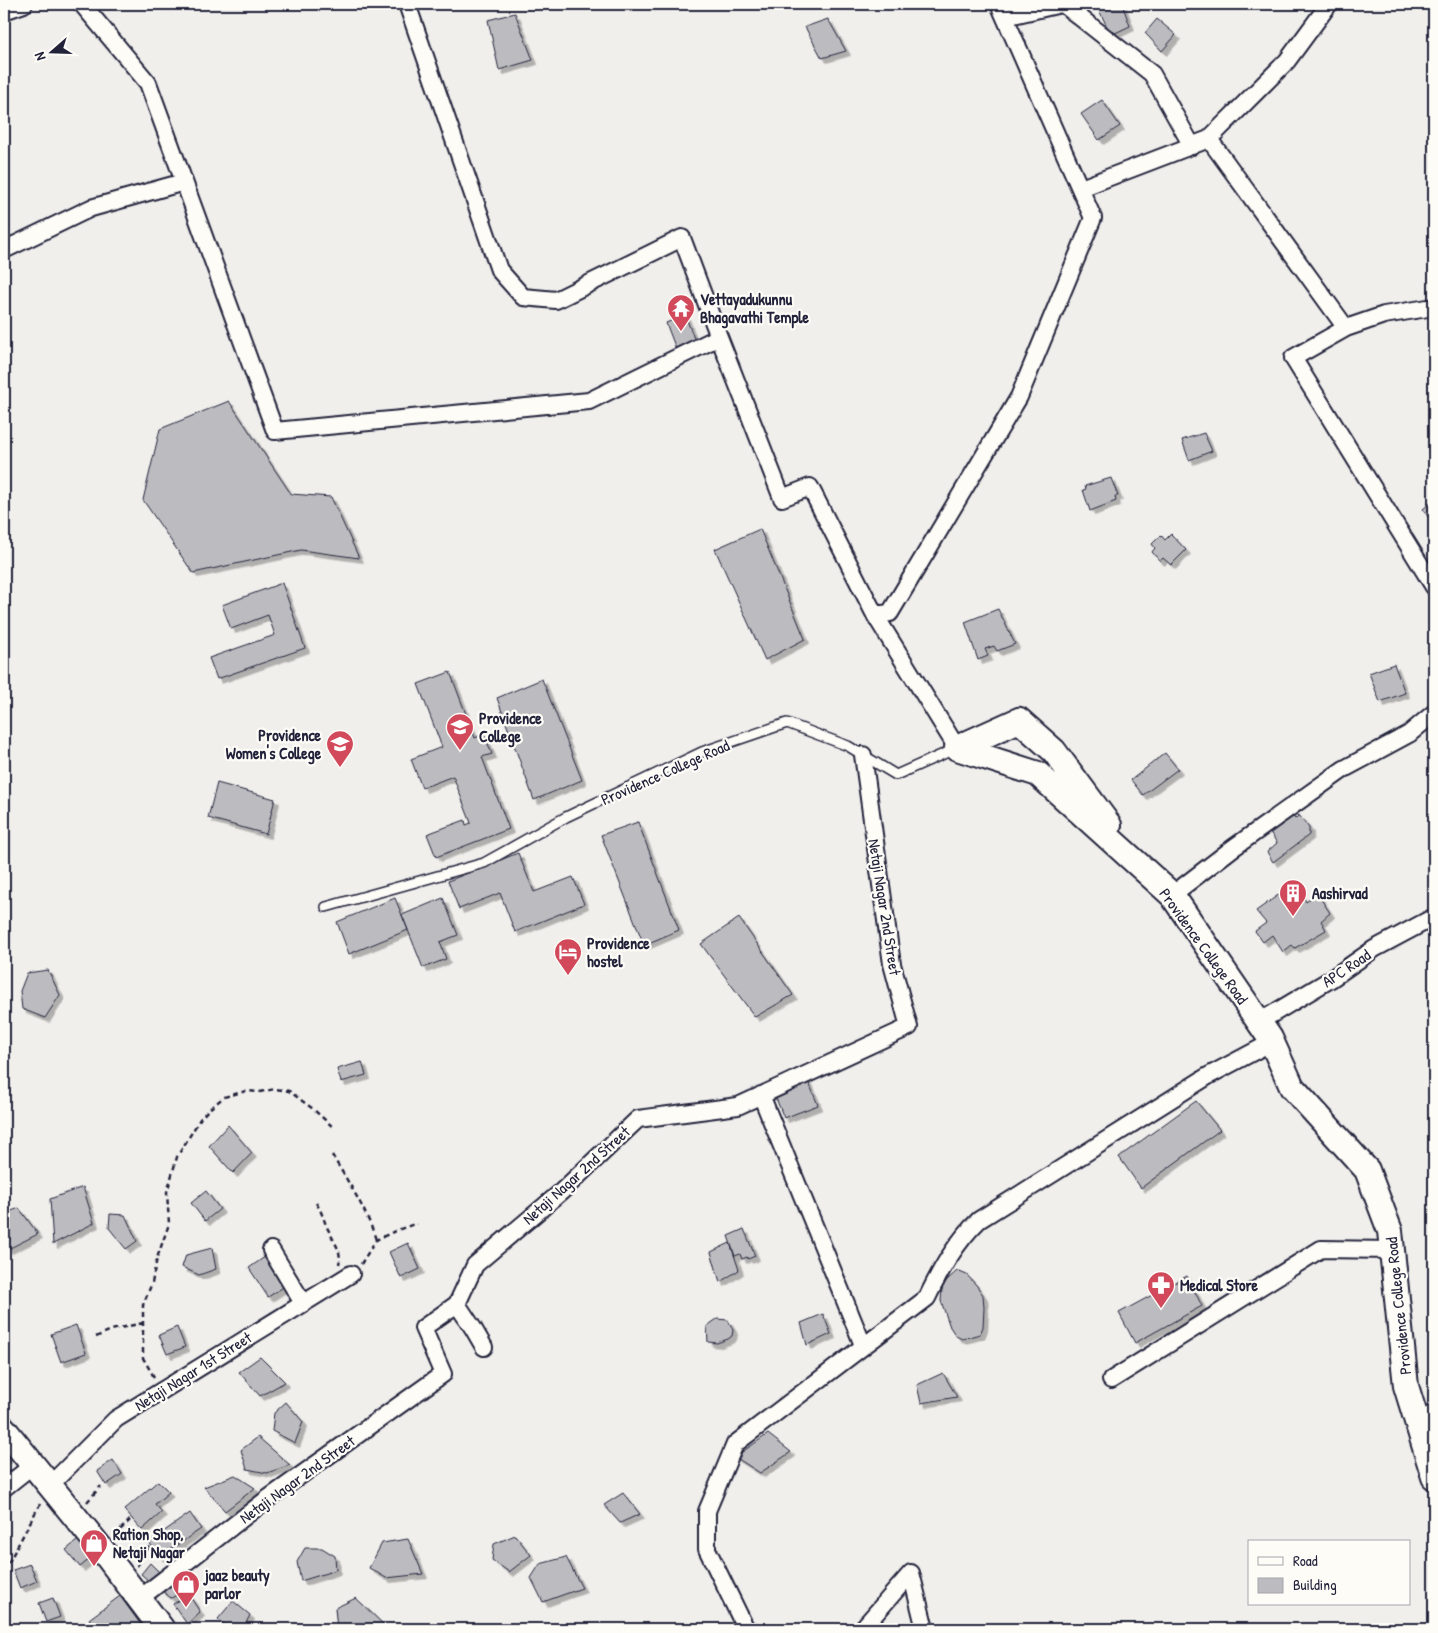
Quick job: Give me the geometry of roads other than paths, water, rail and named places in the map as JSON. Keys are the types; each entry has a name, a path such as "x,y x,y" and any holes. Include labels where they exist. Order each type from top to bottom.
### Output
{"street":[{"path":"4,11 24,4"},
{"path":"82,4 148,82 275,431 589,401 719,337"},
{"path":"407,4 499,270 523,297 556,300 682,238 782,498 810,487 876,615 957,748"},
{"path":"876,615 890,613 1018,397 1093,218 1002,10 1062,4 1152,74 1192,146"},
{"path":"1080,188 1209,140 1287,60 1329,4"},
{"path":"1209,140 1346,328"},
{"path":"4,250 92,208 184,182"},
{"path":"1434,307 1384,314 1346,328 1293,358 1434,587"},
{"path":"1172,895 1233,848 1344,769 1409,734 1434,713"},
{"name":"Providence College Road","path":"957,748 1019,720 1054,751 1090,798 1131,857"},
{"name":"Providence College Road","path":"957,748 1038,774 1172,895 1272,1042 1292,1087 1367,1170 1390,1231 1406,1386 1426,1418 1434,1477"},
{"name":"Netaji Nagar 2nd Street","path":"139,1599 266,1500 443,1374 423,1328 456,1304 475,1265 561,1192 638,1119 738,1106 909,1027 892,964 863,755"},
{"name":"APC Road","path":"1259,1022 1374,949 1434,918"},
{"path":"746,1629 707,1549 707,1511 735,1444 927,1298 943,1266 965,1234 979,1220 1208,1076 1272,1042"},
{"path":"762,1095 863,1346"},
{"path":"1111,1380 1321,1249 1392,1250"},
{"path":"271,1250 303,1303"},
{"name":"Netaji Nagar 1st Street","path":"50,1485 116,1419 351,1274"},
{"path":"456,1304 484,1347"},
{"path":"4,1429 162,1629"},
{"path":"4,1488 33,1465"},
{"path":"862,1629 912,1573 925,1629"}],"lane":[{"name":"Providence College Road","path":"326,907 484,863 566,817 702,752 786,723 848,746 896,775 957,748"}],"place":[{"name":"Vettayadukunnu Bhagavathi Temple","path":"681,332"},
{"name":"Providence College","path":"460,751"},
{"name":"Providence Women's College","path":"340,768"},
{"name":"Aashirvad","path":"1293,917"},
{"name":"Providence hostel","path":"568,976"},
{"name":"Medical Store","path":"1161,1309"},
{"name":"Ration Shop, Netaji Nagar","path":"94,1567"},
{"name":"jaaz beauty parlor","path":"186,1608"}]}
